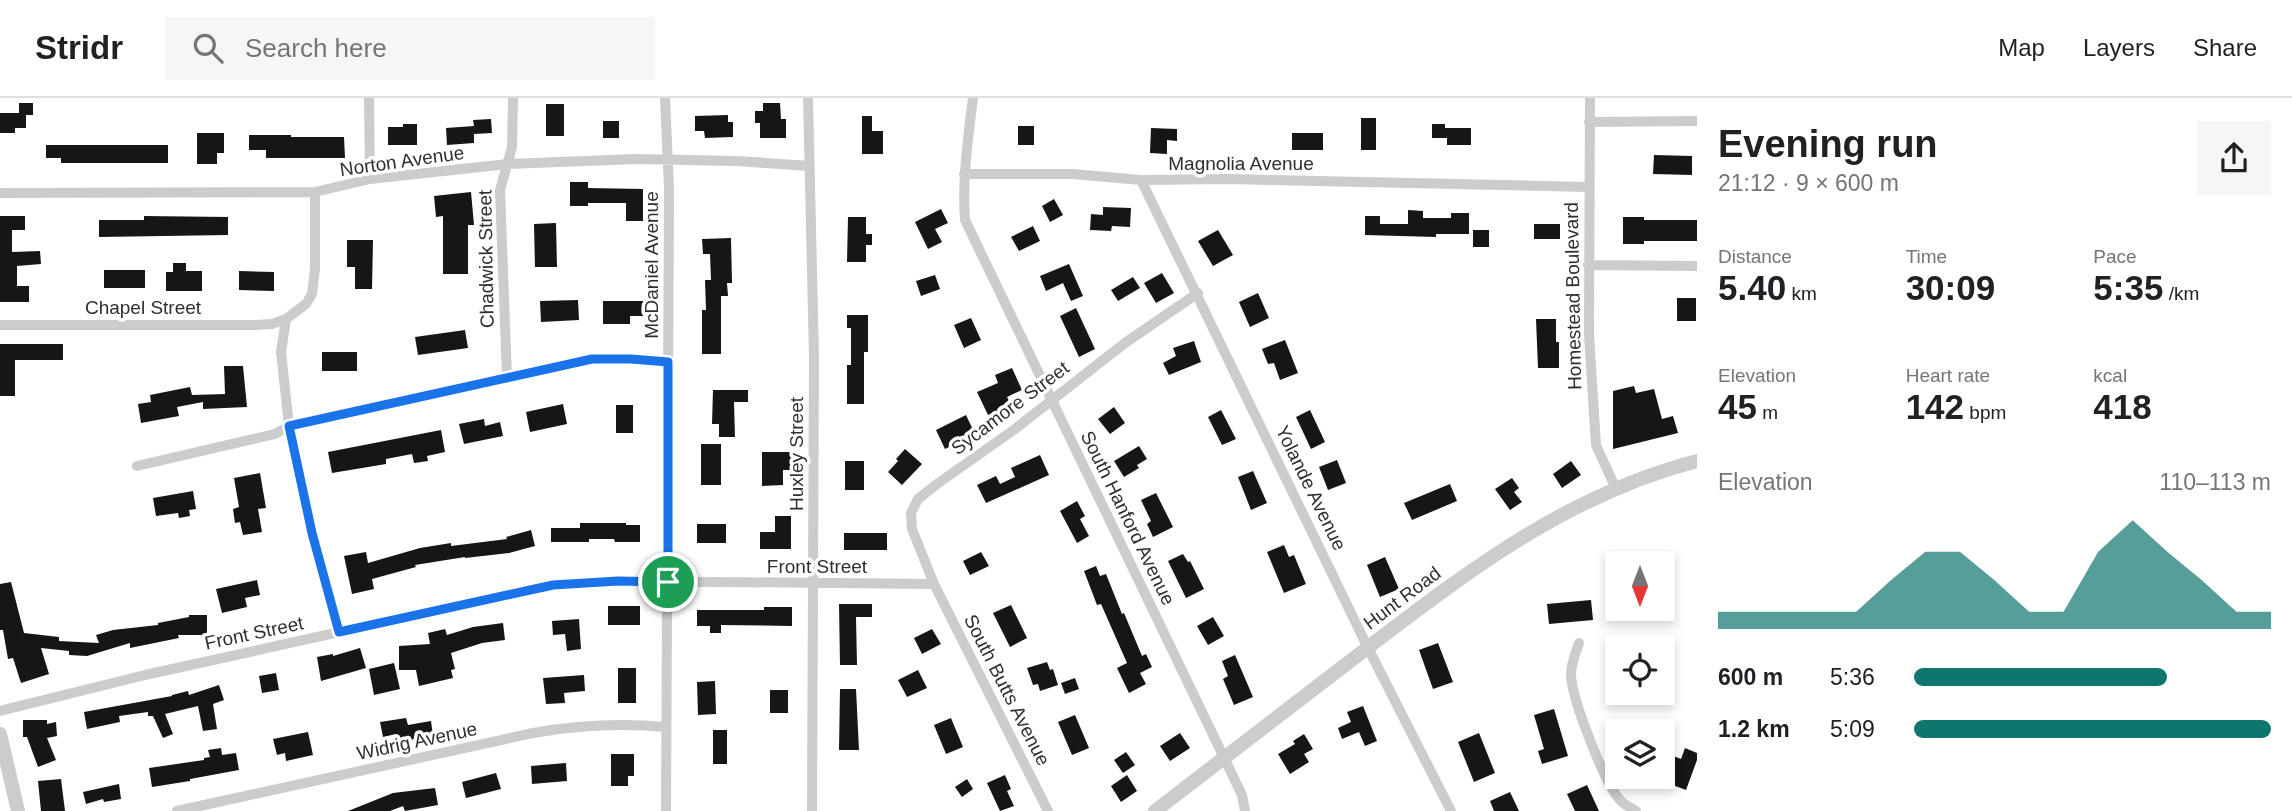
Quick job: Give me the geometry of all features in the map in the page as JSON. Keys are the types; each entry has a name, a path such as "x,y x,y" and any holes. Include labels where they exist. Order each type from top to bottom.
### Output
{"street":[{"path":"369,98 370,179"},
{"name":"Chadwick Street","path":"507,378 500,190 512,147 513,98"},
{"name":"McDaniel Avenue","path":"664,98 668,160 666,811"},
{"name":"Huxley Street","path":"808,98 814,357 812,811"},
{"path":"964,174 973,98"},
{"name":"Homestead Boulevard","path":"1590,98 1589,335 1596,445 1616,489"},
{"path":"1589,121 1697,121"},
{"name":"Norton Avenue","path":"0,193 315,192 370,179 508,164 668,160 809,166"},
{"name":"Magnolia Avenue","path":"964,174 1072,174 1141,180 1228,179 1588,187"},
{"name":"South Hanford Avenue","path":"964,174 965,220 974,242 1242,795 1245,811"},
{"name":"Yolande Avenue","path":"1141,180 1368,648 1451,811"},
{"path":"315,192 315,269 312,294 306,304 286,319 281,352 289,426 312,533 339,632"},
{"path":"1588,265 1697,266"},
{"name":"Sycamore Street","path":"934,584 912,529 911,513 918,499 1125,343 1198,293"},
{"name":"Chapel Street","path":"0,325 256,325 272,324 286,319"},
{"path":"137,466 275,435 289,426 592,359 668,362"},
{"name":"Hunt Road","path":"1155,811 1440,593 1525,534 1580,504 1697,461"},
{"name":"Front Street","path":"0,711 145,675 553,585 618,581 934,584"},
{"name":"South Butts Avenue","path":"934,584 1048,811"},
{"path":"1579,643 1572,664 1571,678 1591,744 1615,793 1622,802 1636,811"},
{"name":"Widrig Avenue","path":"177,811 564,728 607,725 666,727"},
{"path":"0,734 18,811"}],"building":[{"path":"19,103 33,103 33,115 26,115 26,128 15,128 15,133 0,133 0,113 19,113"},
{"path":"763,103 780,103 781,119 786,119 786,138 760,138 760,123 755,123 755,111 763,111"},
{"path":"546,104 564,104 564,136 546,136"},
{"path":"728,115 728,122 733,122 733,137 705,138 704,131 695,131 695,116"},
{"path":"862,116 872,116 872,131 883,131 883,154 862,154"},
{"path":"1361,118 1376,118 1376,150 1361,150"},
{"path":"491,119 492,133 474,134 474,143 447,145 446,128 474,126 473,120"},
{"path":"603,121 619,121 619,138 603,138"},
{"path":"403,124 417,124 417,145 388,145 388,127 403,127"},
{"path":"1432,124 1445,124 1445,128 1471,128 1471,145 1447,145 1447,138 1432,138"},
{"path":"1018,126 1034,126 1034,145 1018,145"},
{"path":"1151,128 1177,129 1177,141 1167,140 1167,154 1150,153"},
{"path":"197,133 224,133 224,153 217,153 217,164 197,164"},
{"path":"1292,133 1323,133 1323,150 1292,150"},
{"path":"249,135 344,137 345,158 266,158 266,150 249,150"},
{"path":"46,145 168,145 168,163 61,163 61,158 46,158"},
{"path":"1654,155 1692,156 1692,175 1653,174"},
{"path":"570,182 588,182 588,188 643,189 643,221 626,221 626,203 570,206"},
{"path":"471,192 474,225 468,225 468,274 443,274 443,216 436,217 434,196"},
{"path":"1054,199 1063,215 1050,222 1042,206"},
{"path":"1103,207 1131,208 1130,227 1112,226 1111,231 1090,230 1091,214 1103,215"},
{"path":"941,209 948,223 935,229 942,242 928,249 915,222"},
{"path":"1408,210 1423,211 1423,218 1451,218 1451,213 1469,213 1469,234 1436,234 1436,237 1365,235 1365,216 1380,216 1380,224 1408,224"},
{"path":"0,216 25,216 25,230 12,230 12,252 40,251 41,264 17,266 17,286 29,286 29,302 0,302"},
{"path":"144,216 228,217 228,235 99,237 99,220 144,220"},
{"path":"848,217 866,217 866,234 872,234 872,245 866,245 866,262 847,262"},
{"path":"1623,217 1644,217 1644,220 1697,220 1697,241 1644,241 1644,244 1623,244"},
{"path":"556,223 557,267 535,267 534,224"},
{"path":"1534,224 1560,224 1560,239 1534,239"},
{"path":"1033,226 1040,241 1019,251 1011,237"},
{"path":"1218,230 1233,255 1213,266 1198,241"},
{"path":"1473,230 1489,230 1489,247 1473,247"},
{"path":"731,238 732,283 727,283 728,296 721,296 721,354 702,354 702,310 706,310 705,280 711,280 710,254 703,254 702,239"},
{"path":"347,240 373,240 372,289 355,289 355,267 347,267"},
{"path":"173,263 186,263 186,271 202,271 202,291 166,291 166,272 173,272"},
{"path":"1069,264 1083,296 1071,301 1063,283 1046,291 1040,276"},
{"path":"104,270 145,270 145,288 104,288"},
{"path":"239,271 274,272 274,291 239,290"},
{"path":"1162,273 1174,293 1156,303 1144,283"},
{"path":"935,275 940,289 921,296 916,281"},
{"path":"1133,277 1140,288 1118,301 1111,290"},
{"path":"1258,293 1269,318 1250,327 1239,302"},
{"path":"1677,298 1696,298 1696,321 1677,321"},
{"path":"578,300 579,320 541,322 540,301"},
{"path":"603,301 643,301 643,316 630,316 630,324 603,324"},
{"path":"1076,308 1095,349 1079,357 1060,316"},
{"path":"847,315 868,315 868,352 864,352 864,404 847,404 851,328 847,328"},
{"path":"971,318 981,340 964,348 954,325"},
{"path":"1536,319 1556,319 1559,368 1538,368"},
{"path":"465,330 468,348 418,355 415,337"},
{"path":"1285,340 1298,373 1280,380 1274,363 1268,364 1262,349"},
{"path":"1194,341 1201,362 1169,375 1163,363 1176,356 1173,348"},
{"path":"0,344 63,344 63,360 15,360 15,396 0,396"},
{"path":"322,352 357,352 357,371 322,371"},
{"path":"224,366 243,366 247,407 203,409 203,402 177,407 179,416 141,423 138,404 151,402 150,395 190,387 192,395 225,394"},
{"path":"1012,368 1022,390 1007,397 1011,405 988,415 977,392 998,383 995,375"},
{"path":"1634,386 1636,393 1654,389 1662,419 1673,416 1678,433 1613,449 1613,391"},
{"path":"713,390 748,390 748,402 734,402 735,437 719,437 719,424 712,424"},
{"path":"563,404 567,424 530,432 526,412"},
{"path":"616,405 633,405 633,433 616,433"},
{"path":"1114,407 1125,423 1110,434 1098,419"},
{"path":"1221,410 1236,439 1222,445 1208,417"},
{"path":"1310,410 1325,442 1311,449 1296,417"},
{"path":"966,415 975,434 945,449 936,430"},
{"path":"484,419 485,426 500,422 503,436 464,444 459,424"},
{"path":"441,430 445,452 427,456 428,461 414,463 412,454 386,459 386,464 332,473 328,452"},
{"path":"701,444 721,444 721,485 701,485"},
{"path":"1139,446 1147,459 1137,465 1139,468 1124,477 1114,461"},
{"path":"905,449 922,464 902,485 888,472"},
{"path":"762,452 792,452 793,470 783,470 783,485 762,486"},
{"path":"1040,455 1049,475 986,503 977,485 996,476 1000,484 1015,477 1011,468"},
{"path":"1337,460 1346,483 1328,490 1319,467"},
{"path":"845,461 864,461 864,490 845,490"},
{"path":"1571,461 1581,475 1562,488 1553,474"},
{"path":"1253,471 1267,503 1251,510 1238,477"},
{"path":"260,473 266,508 258,509 262,532 243,535 240,522 235,523 233,509 239,507 234,478"},
{"path":"1512,478 1519,488 1514,492 1522,502 1510,510 1495,489"},
{"path":"1450,484 1457,501 1412,520 1404,503"},
{"path":"193,491 196,509 189,510 190,516 179,518 178,513 156,516 153,498"},
{"path":"1156,493 1173,527 1153,537 1147,524 1151,521 1141,500"},
{"path":"1077,501 1085,516 1080,519 1089,536 1077,543 1060,511"},
{"path":"775,516 791,516 791,549 760,549 760,532 775,532"},
{"path":"580,523 640,525 640,542 589,539 589,542 551,542 551,528 580,528"},
{"path":"697,524 726,524 726,543 697,543"},
{"path":"531,530 535,546 509,553 415,565 416,567 372,579 374,589 352,594 344,556 366,552 368,563 420,548 507,539 506,537"},
{"path":"844,533 887,533 887,550 844,550"},
{"path":"1284,545 1289,557 1294,555 1306,584 1284,593 1267,552"},
{"path":"981,552 989,566 970,575 963,561"},
{"path":"1183,554 1188,562 1190,561 1204,589 1186,598 1168,561"},
{"path":"1385,557 1399,589 1380,597 1367,565"},
{"path":"1096,566 1100,576 1106,574 1142,656 1146,654 1152,667 1140,673 1146,684 1129,693 1117,668 1127,663 1101,604 1097,605 1084,571"},
{"path":"257,580 260,595 245,598 247,607 222,613 216,589"},
{"path":"11,582 24,633 59,637 59,641 99,643 96,635 113,630 158,625 189,615 207,615 207,635 178,635 179,638 130,648 130,643 87,656 41,648 49,674 21,683 13,658 8,659 3,630 0,630 0,584"},
{"path":"1591,600 1593,620 1549,624 1547,604"},
{"path":"839,604 872,604 872,617 856,617 857,665 840,665"},
{"path":"1011,605 1027,638 1010,647 993,613"},
{"path":"608,606 640,606 640,625 608,625"},
{"path":"764,607 792,607 792,626 721,625 721,633 710,633 710,626 697,626 697,610 764,610"},
{"path":"1213,617 1224,636 1208,645 1197,626"},
{"path":"579,619 581,649 567,651 565,634 553,635 552,621"},
{"path":"503,623 505,640 482,643 451,653 455,669 451,670 453,678 419,686 416,670 399,670 399,646 430,644 428,633 445,629 447,635 473,627"},
{"path":"932,629 941,644 922,654 914,638"},
{"path":"1438,643 1453,682 1433,689 1419,650"},
{"path":"360,648 366,668 321,681 317,657 333,656"},
{"path":"1235,655 1253,697 1234,705 1223,679 1228,676 1222,661"},
{"path":"1047,662 1050,670 1053,669 1058,685 1040,691 1038,684 1033,685 1027,668"},
{"path":"394,663 400,689 374,695 369,669"},
{"path":"618,668 636,668 636,703 618,703"},
{"path":"918,670 927,688 907,697 898,680"},
{"path":"276,673 279,690 262,693 259,676"},
{"path":"584,675 585,691 564,693 565,703 546,704 543,678"},
{"path":"1075,678 1079,689 1065,694 1061,683"},
{"path":"715,681 716,714 698,715 697,682"},
{"path":"219,685 224,700 213,704 217,729 203,731 198,706 165,714 173,734 163,738 153,716 148,716 148,712 119,716 120,722 87,729 84,712 188,691 189,695"},
{"path":"840,689 856,689 859,750 839,750"},
{"path":"770,690 788,690 788,713 770,713"},
{"path":"1363,706 1377,741 1365,746 1359,732 1342,739 1338,728 1351,722 1347,712"},
{"path":"1554,709 1568,756 1542,764 1538,751 1544,749 1534,715"},
{"path":"1075,715 1089,748 1072,755 1058,722"},
{"path":"406,718 408,725 431,721 433,736 398,742 396,734 383,737 380,722"},
{"path":"951,718 963,747 946,754 934,725"},
{"path":"23,720 47,720 47,724 56,722 57,736 47,738 56,760 38,767 27,737 23,737"},
{"path":"713,730 727,730 727,764 713,764"},
{"path":"308,732 313,755 286,761 285,753 277,755 273,739"},
{"path":"1180,733 1190,748 1170,761 1160,746"},
{"path":"1479,733 1495,773 1474,782 1458,742"},
{"path":"1304,734 1313,749 1304,754 1309,762 1290,774 1278,754 1295,744 1293,741"},
{"path":"221,748 222,755 236,753 239,770 152,787 149,768 204,760 210,757 208,750"},
{"path":"1685,748 1697,753 1686,790 1675,786 1675,757 1681,759"},
{"path":"1126,752 1135,765 1123,773 1114,760"},
{"path":"611,754 634,754 634,776 628,776 628,786 611,786"},
{"path":"566,763 567,781 532,784 531,766"},
{"path":"496,773 501,789 466,798 462,782"},
{"path":"1005,775 1011,789 1007,791 1014,806 1000,811 987,783"},
{"path":"1127,775 1137,791 1121,802 1111,786"},
{"path":"61,779 65,811 41,811 38,781"},
{"path":"967,779 973,789 962,797 955,787"},
{"path":"119,784 121,799 104,802 103,799 86,804 83,792"},
{"path":"1587,785 1599,811 1575,811 1567,794"},
{"path":"435,788 438,805 405,811 403,806 390,811 348,811 393,793"},
{"path":"1510,792 1519,811 1494,811 1490,801"}],"route":[{"path":"592,359 668,362 668,582 618,581 553,585 339,632 312,533 289,426 592,359"}]}
